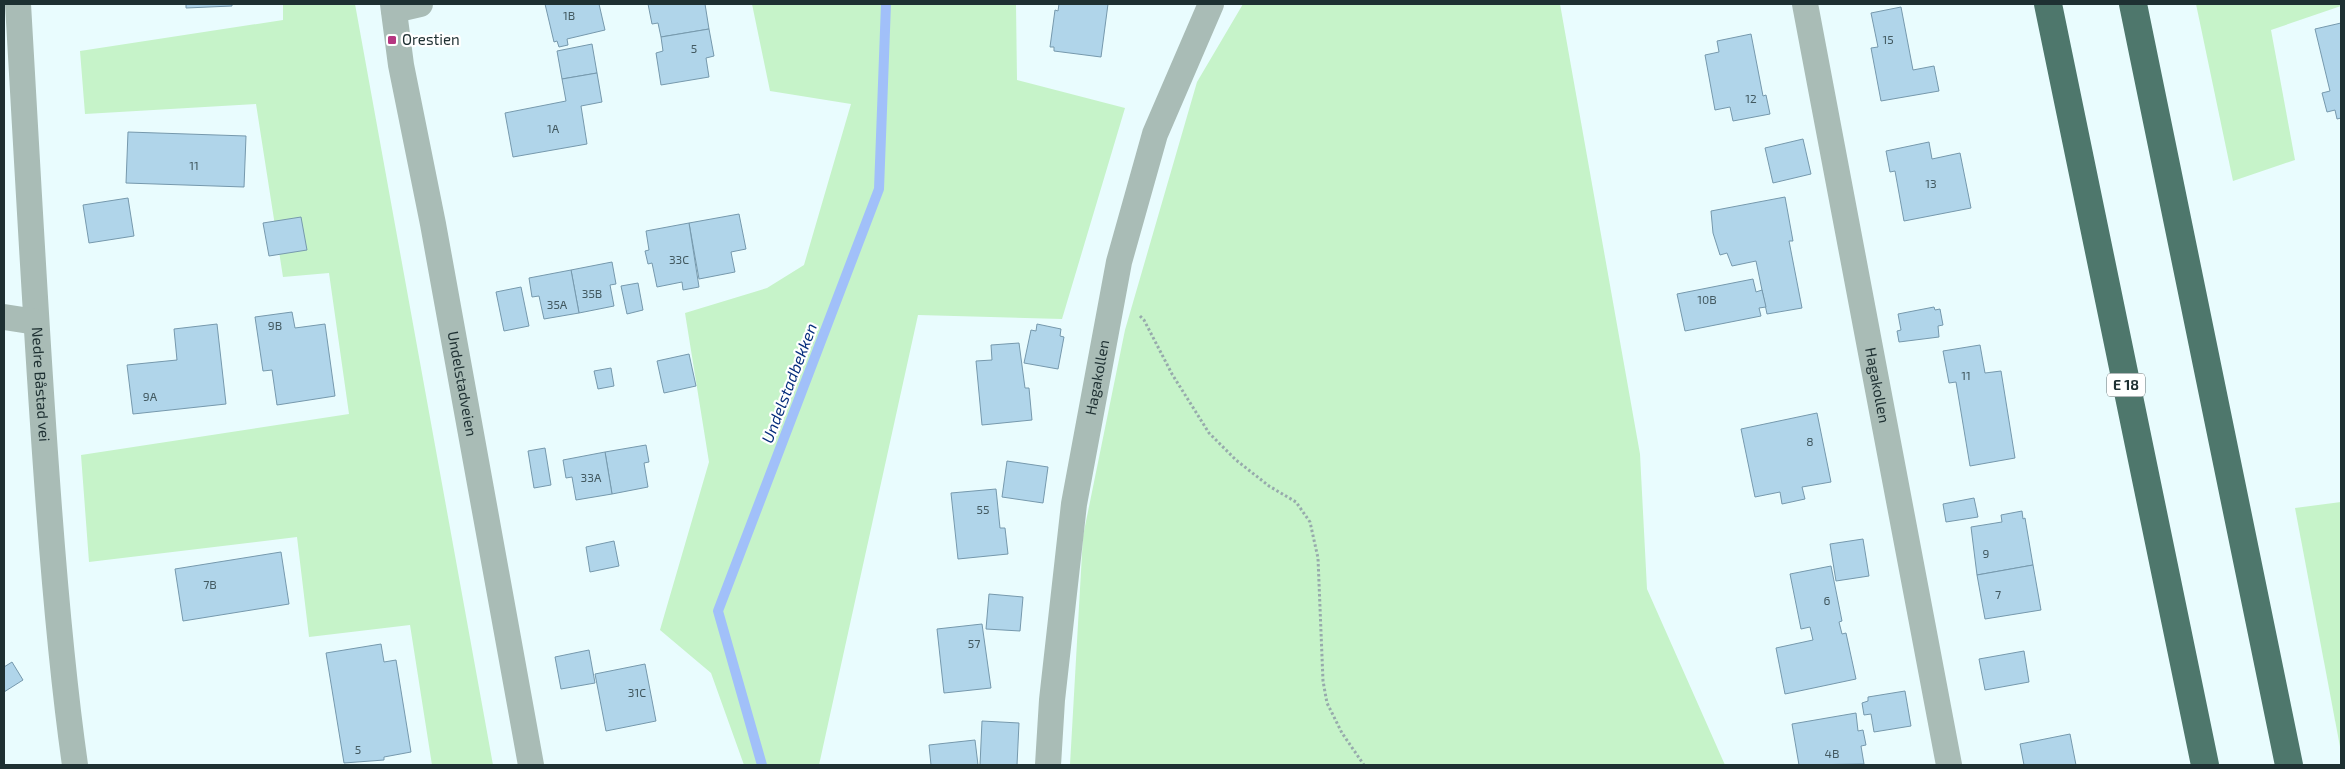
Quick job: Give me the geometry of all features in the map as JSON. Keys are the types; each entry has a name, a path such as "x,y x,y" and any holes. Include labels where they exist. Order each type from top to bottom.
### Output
{"highway":[{"name":"E 18","path":"2048,4 2205,765"},
{"path":"2133,4 2290,765"}],"street":[{"name":"Nedre Båstad vei","path":"18,4 36,322 51,536 67,707 75,765"},
{"path":"393,7 420,4"},
{"name":"Hagakollen","path":"1048,765 1052,700 1074,504 1119,262 1155,134 1211,4"},
{"name":"Hagakollen","path":"1805,4 1950,765"},
{"name":"Undelstadveien","path":"393,7 401,65 433,224 531,765"},
{"path":"4,317 36,322"}],"path":[{"path":"1113,293 1144,320 1172,374 1210,433 1236,460 1269,486 1296,502 1310,522 1318,558 1323,681 1327,704 1342,733 1364,765"}],"green space":[{"path":"283,4 355,4 493,765 432,765 410,625 309,637 297,537 89,562 81,455 349,414 329,273 283,277 256,104 85,114 80,51 283,20"},
{"path":"752,4 1016,4 1017,80 1125,108 1062,319 918,315 819,765 744,765 711,673 660,630 709,462 685,313 767,288 804,265 851,104 770,91"},
{"path":"1243,4 1560,4 1640,454 1647,589 1725,765 1070,765 1083,536 1125,330 1197,82"},
{"path":"2196,4 2341,4 2341,6 2271,30 2295,160 2233,181"},
{"path":"2341,502 2341,752 2295,508"}],"building":[{"path":"186,4 232,4 232,6 186,8"},
{"path":"545,4 599,4 605,30 567,39 568,45 559,47 557,41 554,42"},
{"path":"648,4 705,4 709,29 661,37 658,23 652,24"},
{"path":"1059,4 1108,4 1101,57 1054,51 1054,47 1050,47 1055,10 1058,11"},
{"path":"1901,7 1913,70 1934,66 1939,91 1881,101 1871,48 1878,47 1871,13"},
{"path":"2341,23 2341,118 2337,119 2335,110 2327,112 2322,93 2330,91 2315,29"},
{"path":"709,29 714,56 706,58 709,77 661,85 656,53 663,51 661,37"},
{"path":"1751,34 1763,96 1766,95 1770,114 1733,121 1730,107 1715,110 1705,55 1719,52 1717,41"},
{"path":"592,44 597,73 562,79 557,51"},
{"path":"597,73 602,102 581,106 587,144 513,157 505,113 566,101 562,79"},
{"path":"128,132 246,136 244,187 126,183"},
{"path":"1803,139 1811,174 1773,183 1765,148"},
{"path":"1929,142 1932,159 1960,153 1971,208 1904,221 1895,171 1890,172 1886,151"},
{"path":"1785,197 1793,241 1789,241 1802,308 1767,314 1756,261 1732,266 1727,253 1720,255 1713,233 1711,211"},
{"path":"128,198 134,236 89,243 83,205"},
{"path":"739,214 746,249 731,252 735,272 699,279 689,223"},
{"path":"301,217 307,250 269,256 263,223"},
{"path":"689,223 699,287 683,290 682,282 657,287 652,263 648,264 645,251 649,250 646,231"},
{"path":"612,262 616,284 610,285 614,306 579,313 571,270"},
{"path":"571,270 579,313 544,319 539,296 532,297 529,278"},
{"path":"1753,279 1756,292 1762,290 1766,307 1759,308 1761,316 1685,331 1677,294"},
{"path":"638,283 643,310 627,314 621,286"},
{"path":"521,287 529,326 504,331 496,292"},
{"path":"1934,307 1935,310 1940,309 1943,325 1938,326 1939,337 1899,342 1897,331 1901,330 1898,314"},
{"path":"292,312 295,328 325,324 335,396 277,405 272,370 263,371 255,317"},
{"path":"217,324 226,404 133,414 127,365 177,360 174,329"},
{"path":"1037,324 1061,329 1060,336 1064,337 1058,369 1024,363 1031,330 1036,331"},
{"path":"1019,343 1025,388 1029,388 1032,420 982,425 976,361 992,360 991,345"},
{"path":"1980,345 1985,373 2001,371 2015,458 1970,466 1956,382 1949,383 1943,351"},
{"path":"689,354 696,386 664,393 657,361"},
{"path":"611,368 614,386 598,389 594,371"},
{"path":"1817,413 1831,482 1802,487 1805,499 1782,504 1780,492 1755,497 1741,429"},
{"path":"646,445 649,462 644,463 648,487 612,494 605,452"},
{"path":"545,448 551,485 534,488 528,451"},
{"path":"605,452 612,494 576,500 572,477 566,478 563,460"},
{"path":"1007,461 1048,467 1043,503 1002,497"},
{"path":"996,489 1000,528 1005,528 1008,554 958,559 951,493"},
{"path":"1974,498 1978,517 1946,522 1943,504"},
{"path":"2022,511 2023,519 2025,518 2033,565 1977,575 1971,527 2002,522 2001,515"},
{"path":"1863,539 1869,576 1836,581 1830,544"},
{"path":"614,541 619,566 590,572 586,547"},
{"path":"281,552 289,604 183,621 175,569"},
{"path":"2033,565 2041,610 1985,619 1977,575"},
{"path":"1831,566 1842,621 1839,622 1842,634 1846,633 1856,679 1785,694 1776,648 1813,640 1810,627 1801,629 1790,574"},
{"path":"989,594 1023,597 1020,631 986,629"},
{"path":"982,624 991,688 944,693 937,629"},
{"path":"381,644 384,662 396,660 411,752 384,757 384,760 344,763 326,653"},
{"path":"589,650 595,683 561,689 555,657"},
{"path":"2024,651 2029,682 1985,690 1979,659"},
{"path":"12,662 23,680 4,692 4,667"},
{"path":"645,664 656,721 606,731 595,674"},
{"path":"1905,691 1911,726 1874,732 1871,714 1864,715 1862,703 1868,701 1868,697"},
{"path":"1856,713 1858,731 1863,730 1866,745 1861,746 1864,764 1799,765 1792,724"},
{"path":"982,721 1019,723 1017,765 980,765"},
{"path":"2070,734 2076,765 2024,765 2020,744"},
{"path":"975,740 978,765 931,765 929,745"}],"waterway":[{"name":"Undelstadbekken","path":"762,765 718,611 879,189 886,4"}],"place":[{"name":"Orestien","path":"392,40"}]}
